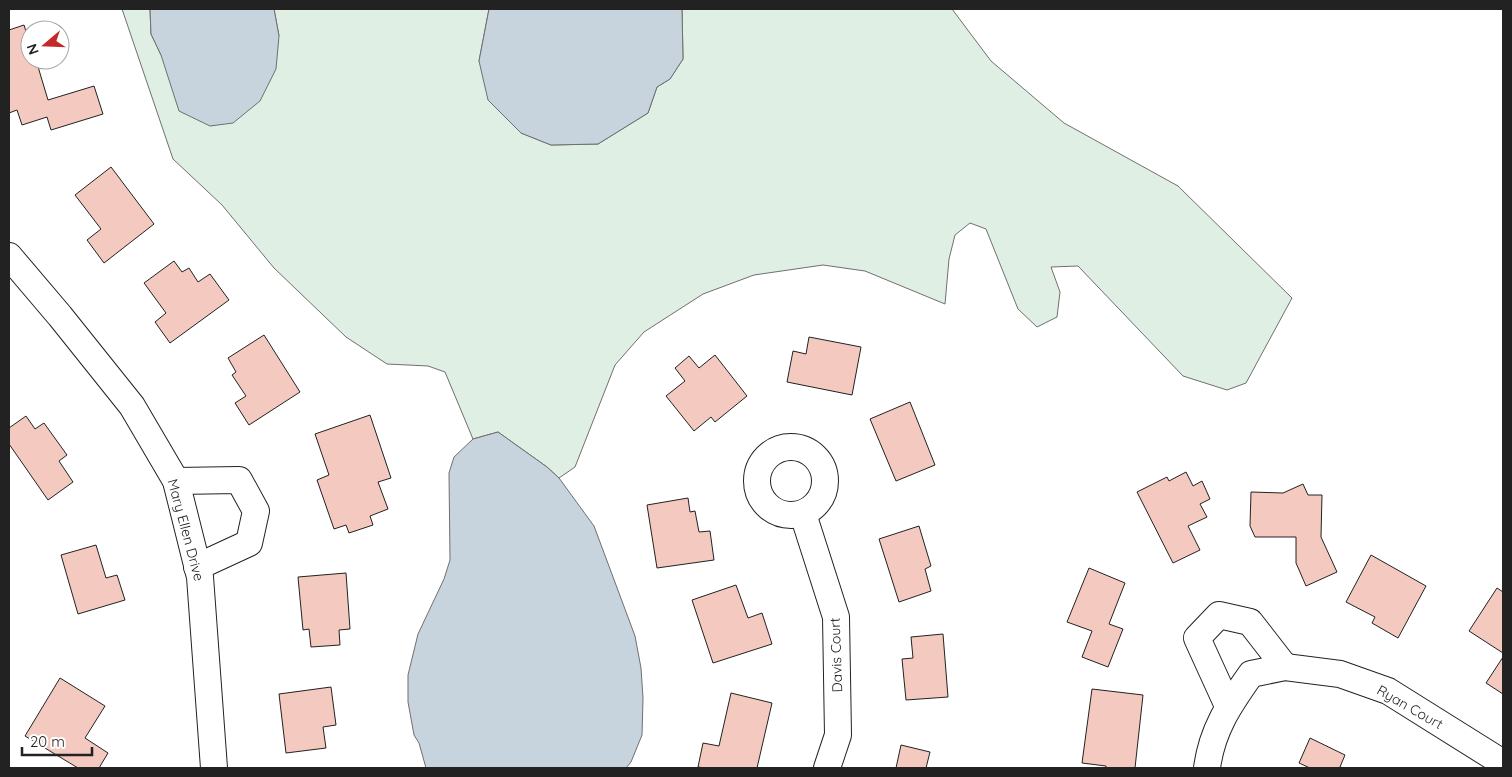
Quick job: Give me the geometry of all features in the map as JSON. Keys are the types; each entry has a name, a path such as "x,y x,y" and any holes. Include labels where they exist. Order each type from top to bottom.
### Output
{"street":[{"name":"Mary Ellen Drive","path":"9,256 132,406 176,480 200,577 214,768"},
{"path":"176,480 239,480 256,511 249,543 197,567"},
{"name":"Davis Court","path":"802,514 836,617 838,735 827,768"},
{"path":"1207,768 1209,749 1228,706 1197,638 1219,615 1250,622 1285,667"},
{"name":"Ryan Court","path":"1228,706 1251,674 1285,667 1340,674 1388,691 1503,763"}],"green space":[{"path":"122,9 150,9 151,34 161,55 279,36 274,9 489,9 479,61 521,133 551,145 598,144 648,113 657,87 670,79 683,59 682,9 952,9 991,61 1064,123 1178,186 1292,298 1246,383 1227,390 1183,376 1078,266 1051,267 1060,292 1057,317 1037,327 1018,309 986,229 970,223 955,235 949,259 945,304 865,271 823,265 754,275 703,294 644,332 615,365 575,467 559,478 547,467 498,432 473,439 445,372 428,366 387,364 346,337 274,268 222,205 173,159"}],"shaded area":[{"path":"150,9 274,9 279,36 276,69 260,101 233,123 210,126 179,111 161,55 151,34"},
{"path":"489,9 682,9 683,59 670,79 657,87 648,113 598,144 551,145 521,133 488,100 479,61"},
{"path":"498,432 547,467 559,478 594,526 635,636 641,668 643,698 642,735 631,762 626,768 426,768 419,743 414,735 408,702 408,675 418,634 444,579 450,560 449,473 454,457 473,439"}],"building":[{"path":"20,26 20,70 39,70 48,100 94,86 103,114 51,130 47,117 22,125 17,110 9,113 9,30"},
{"path":"111,167 154,224 104,263 87,240 101,229 75,195"},
{"path":"174,261 182,272 189,268 198,282 210,274 229,300 170,343 155,322 166,313 144,283"},
{"path":"264,335 300,392 249,425 235,403 246,396 232,375 236,372 228,358"},
{"path":"809,337 861,347 852,395 787,382 793,351 806,354"},
{"path":"715,355 747,396 715,422 711,417 694,431 666,396 685,381 675,368 689,356 699,368"},
{"path":"910,402 935,465 896,481 870,419"},
{"path":"370,415 391,478 378,482 388,509 370,516 373,525 349,533 346,525 334,529 317,480 329,475 315,434"},
{"path":"26,416 35,429 44,423 67,455 59,461 73,482 48,500 9,444 9,428"},
{"path":"1186,472 1193,486 1202,481 1210,499 1200,504 1207,517 1188,526 1200,550 1173,563 1137,492 1167,477 1169,481"},
{"path":"1303,484 1308,495 1322,495 1321,537 1337,572 1306,586 1296,563 1296,537 1255,537 1250,526 1251,492 1283,493"},
{"path":"688,498 690,512 695,511 699,532 710,531 714,560 657,568 647,505"},
{"path":"919,526 931,566 925,569 931,591 899,602 879,539"},
{"path":"96,545 106,578 117,575 125,600 78,614 61,555"},
{"path":"1371,555 1426,586 1398,638 1372,623 1375,617 1346,602"},
{"path":"1089,568 1125,583 1109,624 1123,629 1108,667 1082,657 1092,631 1067,622"},
{"path":"346,573 350,629 339,630 340,645 311,647 309,629 303,630 298,577"},
{"path":"736,585 748,618 762,613 772,644 713,663 692,600"},
{"path":"1497,588 1503,592 1503,653 1469,631"},
{"path":"943,634 948,697 906,700 902,659 913,658 911,637"},
{"path":"1503,657 1503,694 1486,683"},
{"path":"60,678 105,706 85,738 108,753 99,768 78,768 25,736"},
{"path":"331,687 336,725 323,727 326,748 286,753 279,694"},
{"path":"1092,689 1143,695 1135,768 1106,768 1106,766 1082,763"},
{"path":"731,693 772,703 757,768 698,767 703,743 719,746"},
{"path":"1310,738 1345,755 1340,767 1344,768 1310,768 1299,763"},
{"path":"901,745 930,752 926,768 896,768"}]}
